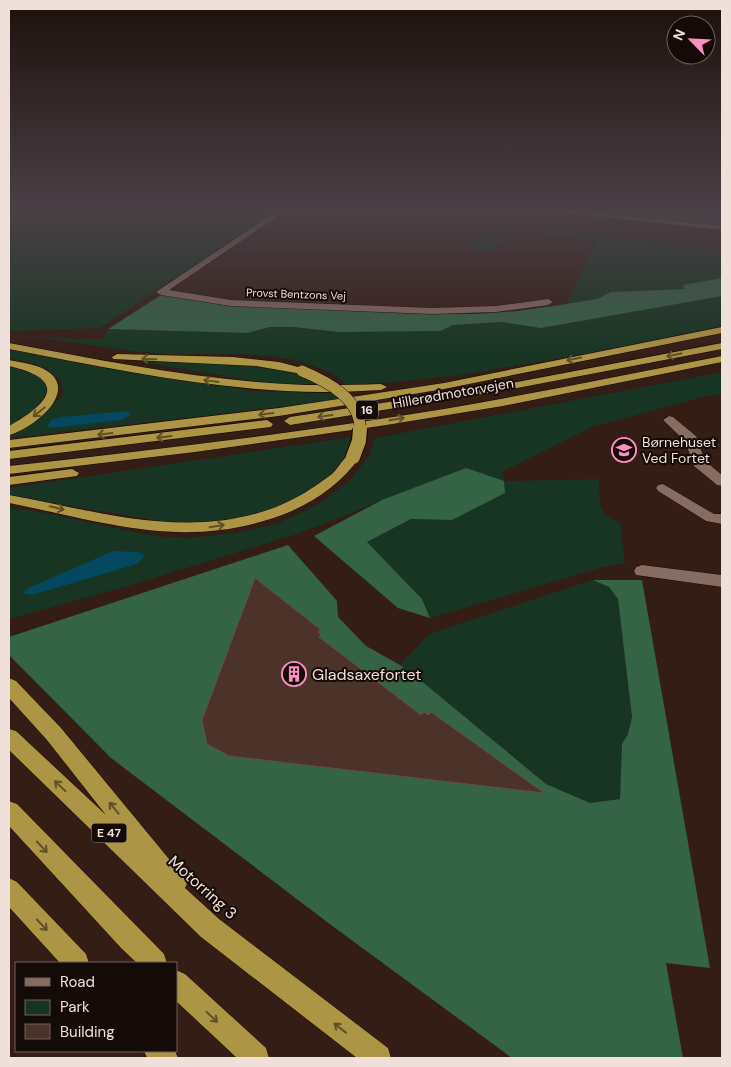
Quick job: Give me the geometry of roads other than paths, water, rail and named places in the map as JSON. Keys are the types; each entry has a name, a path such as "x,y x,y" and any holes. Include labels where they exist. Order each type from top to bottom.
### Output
{"highway":[{"path":"9,444 279,412 444,386 722,330"},
{"path":"622,350 722,336"},
{"path":"9,342 131,358 236,359 269,363 302,371 336,388 355,408 360,420 361,436 359,447 353,457 338,476 319,491 292,506 242,522 209,527 180,528 153,526 109,520 9,499"},
{"path":"9,346 184,377 274,388 361,389 487,376"},
{"name":"Hillerødmotorvejen","path":"9,455 229,430 382,408 501,388 722,346"},
{"name":"Hillerødmotorvejen","path":"9,470 228,444 503,402 722,359"},
{"path":"9,363 41,372 48,376 53,386 52,397 47,406 24,424 9,431"},
{"path":"503,402 570,396 722,368"},
{"path":"9,481 77,473 228,444"},
{"path":"9,686 54,734 210,928"},
{"name":"Motorring 3","path":"9,737 210,928 378,1058"},
{"path":"9,811 124,933 154,962"},
{"path":"9,890 75,962"},
{"path":"178,985 256,1058"}],"street":[{"name":"Provst Bentzons Vej","path":"209,260 161,292 231,303 432,311 496,309 548,302"},
{"path":"669,420 691,439 698,463 722,482"},
{"path":"664,488 711,518 722,519"},
{"path":"642,572 722,581"}],"water":[{"path":"127,411 131,414 122,420 51,428 47,426 52,420 61,417"},
{"path":"113,551 137,552 146,555 137,564 32,595 22,593 28,588"}],"place":[{"name":"Børnehuset Ved Fortet","path":"624,450"},
{"name":"Gladsaxefortet","path":"294,674"}]}
